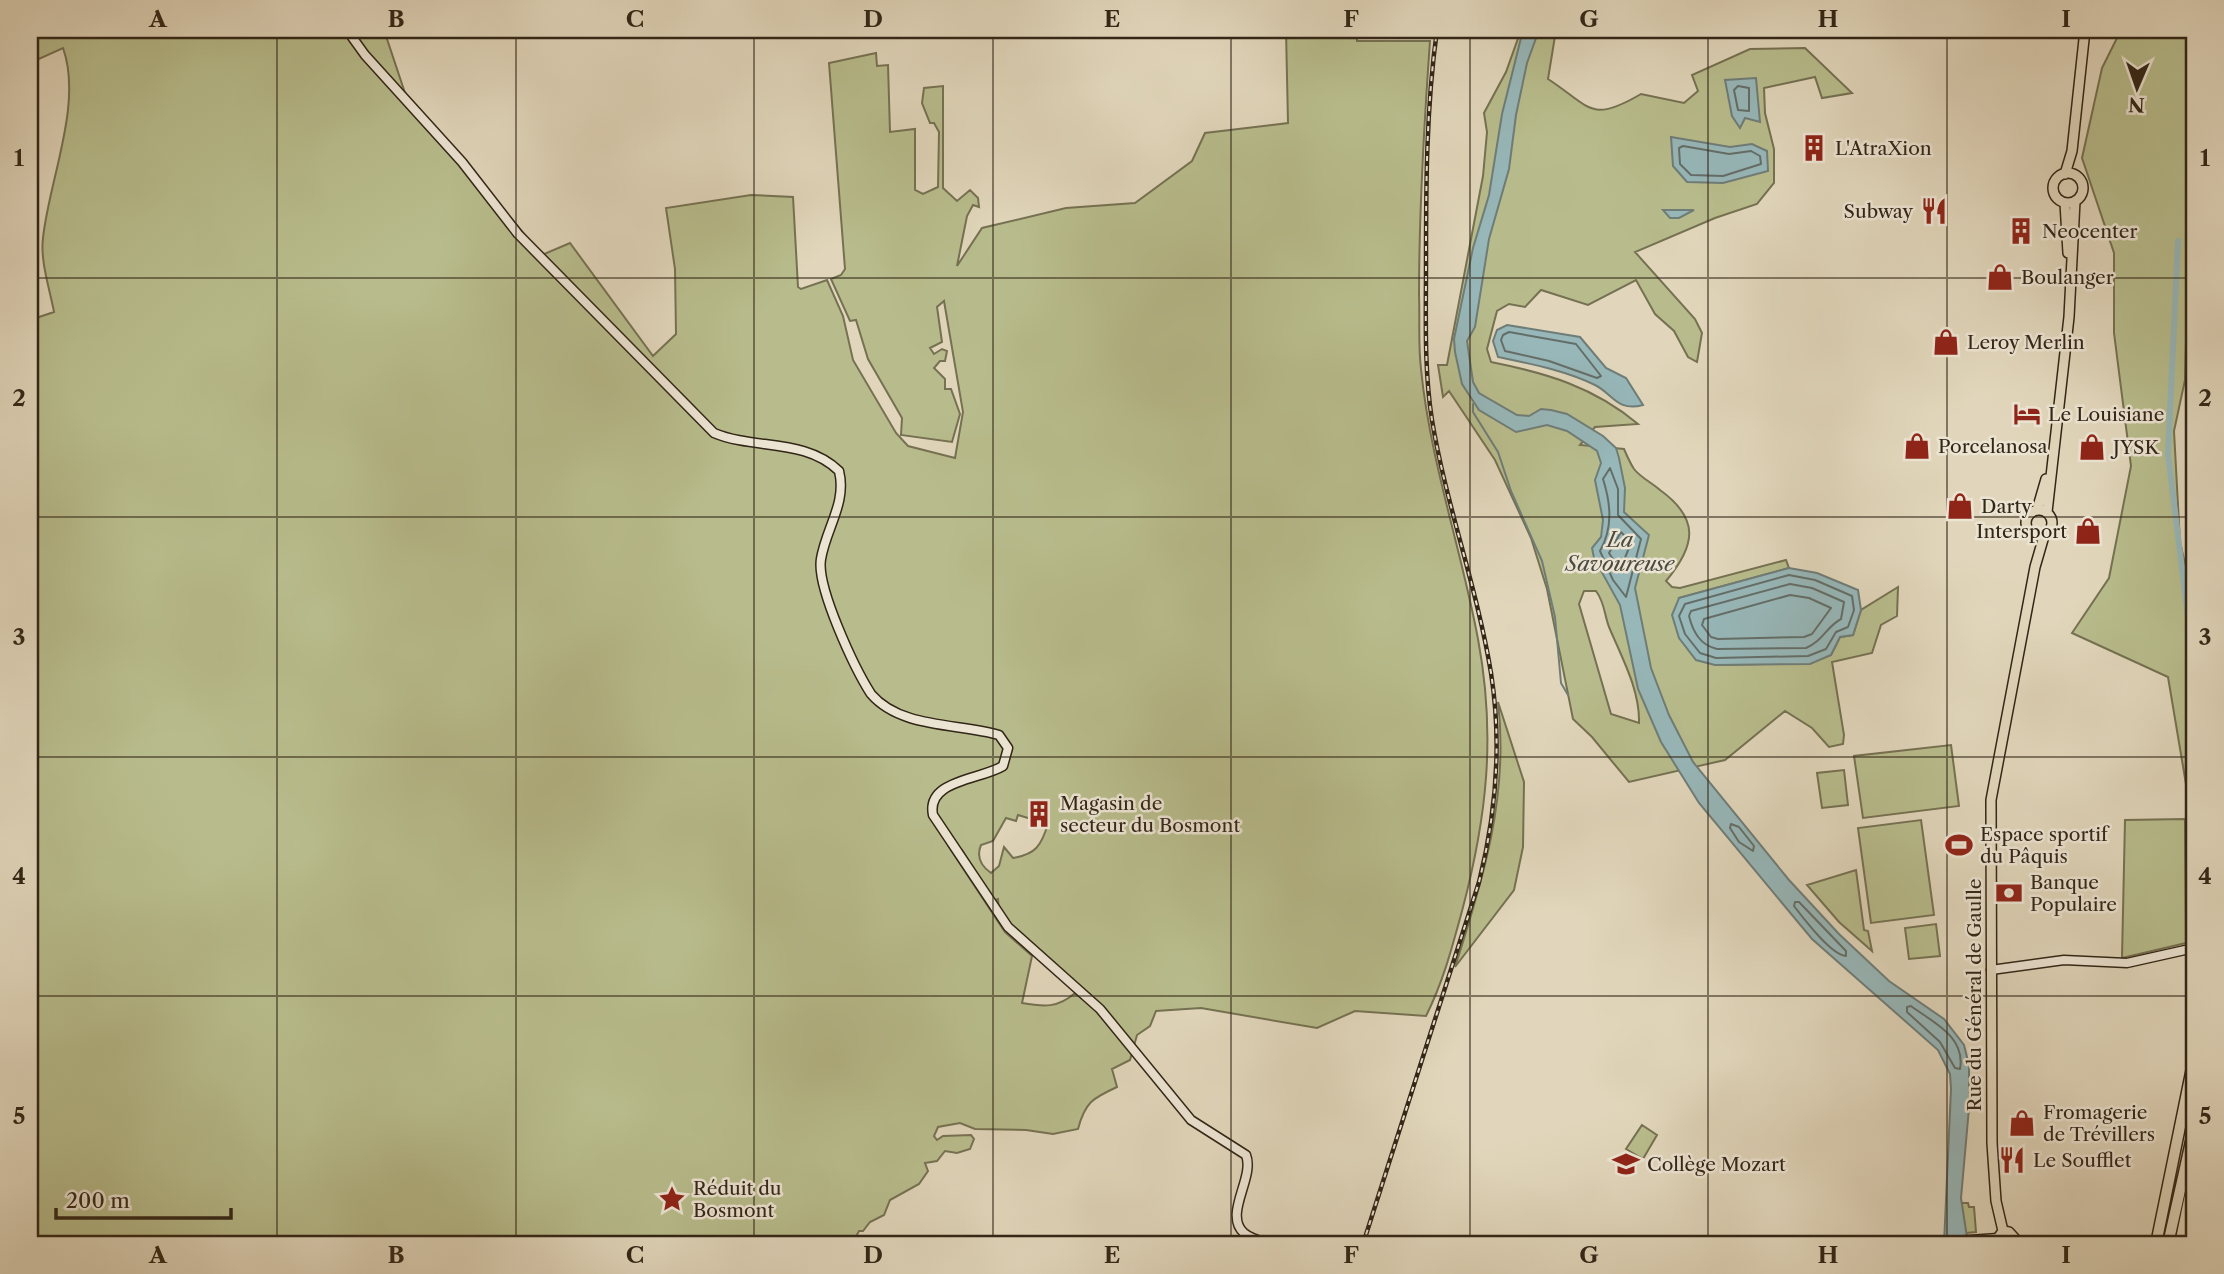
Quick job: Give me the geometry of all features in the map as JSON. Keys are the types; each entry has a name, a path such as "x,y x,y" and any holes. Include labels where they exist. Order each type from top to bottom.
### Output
{"highway":[{"path":"2156,1244 2182,1130 2194,1058"},
{"path":"2168,1244 2194,1128"},
{"path":"2149,1244 2182,1130"},
{"path":"2179,1244 2194,1176"}],"main road":[{"path":"2070,174 2085,30"},
{"path":"2037,510 2049,467 2064,316 2070,202 2083,191 2082,182 2070,174"},
{"path":"2070,174 2057,179 2054,187 2057,198 2070,202"},
{"path":"2035,566 2044,536 2053,523 2047,512 2069,317 2070,202"},
{"path":"2035,566 2033,535 2026,523 2028,515 2037,510 2047,512"},
{"path":"2033,535 2044,536"},
{"name":"Rue du Général de Gaulle","path":"2001,1238 1992,1143 1991,800 2035,566"},
{"path":"2001,1238 2009,1232 2020,1244"}],"street":[{"path":"347,30 365,55 462,162 518,234 714,433 736,440 803,450 827,460 839,471 841,496 822,551 820,573 862,680 877,701 904,715 923,722 972,727 999,735 1005,740 1009,754 1003,766 988,775 947,785 933,799 933,815 987,900 1008,927 1114,1024 1191,1120 1246,1155 1248,1164 1237,1216 1238,1224 1244,1233 1270,1244"},
{"path":"1991,970 2064,960 2127,963 2194,948"},
{"path":"1913,1244 2001,1238"}],"green space":[{"path":"30,30 384,30 405,93 542,255 570,243 653,356 676,334 675,269 666,208 751,195 793,197 798,287 801,289 827,280 843,316 853,360 896,433 908,446 955,458 963,412 944,301 937,307 942,342 930,348 934,354 942,349 947,351 945,361 940,361 934,368 945,379 945,389 951,389 960,414 952,442 901,435 902,418 868,359 856,320 850,321 831,279 841,275 845,269 829,63 876,53 877,66 888,65 890,132 915,129 915,190 923,194 938,187 939,132 934,123 930,123 922,103 924,88 943,86 943,188 957,201 970,190 978,198 979,207 973,205 967,216 957,266 982,228 1066,208 1135,203 1192,161 1205,133 1288,123 1286,30 1356,30 1357,41 1430,41 1420,231 1420,360 1431,437 1478,639 1484,674 1487,742 1483,809 1471,876 1447,965 1426,1016 1355,1011 1317,1028 1201,1008 1156,1011 1150,1026 1137,1035 1130,1060 1112,1069 1117,1087 1091,1102 1078,1129 1053,1134 1026,1130 975,1129 960,1123 938,1127 934,1136 937,1140 943,1136 971,1135 974,1139 970,1149 957,1153 945,1151 937,1161 925,1163 928,1171 919,1184 890,1200 884,1215 870,1222 863,1231 859,1231 852,1244 30,1244 30,320 54,312 42,247 46,215 63,142 69,93 63,48 30,63","holes":["1018,815 1048,824 1043,838 1032,851 1013,858 1004,847 999,866 991,873 980,861 981,845 993,841 1006,818 1016,821","949,847 962,850 992,901 998,899 999,911 1004,918 1098,1002 1099,1012 1075,993 1050,1005 1022,1003 1032,956 1005,932"]},
{"path":"1521,30 1556,30 1548,79 1583,104 1600,110 1624,103 1641,94 1684,103 1698,91 1692,75 1750,49 1805,48 1852,93 1822,98 1815,77 1764,88 1765,113 1774,149 1774,183 1757,204 1715,218 1635,252 1695,319 1702,333 1697,362 1688,357 1674,331 1655,314 1636,280 1588,305 1541,290 1525,307 1509,304 1497,311 1487,349 1491,362 1569,383 1604,400 1638,424 1595,427 1580,445 1624,449 1637,472 1682,511 1689,533 1688,544 1666,581 1672,587 1680,588 1786,560 1789,568 1679,598 1715,665 1810,663 1831,655 1840,637 1853,635 1861,610 1898,587 1897,616 1881,625 1872,653 1832,662 1844,735 1843,744 1829,747 1812,728 1785,711 1725,760 1629,782 1592,737 1573,719 1547,589 1531,538 1495,460 1449,391 1443,397 1438,365 1447,365 1483,176 1487,132 1484,113 1506,72","holes":["1584,591 1596,591 1637,698 1639,723 1611,714 1579,604"]},
{"path":"2121,30 2194,30 2185,380 2174,431 2180,542 2194,602 2193,877 2191,814 2168,677 2072,633 2109,578 2131,466 2114,333 2114,253 2082,158 2102,68"},
{"path":"1498,702 1524,782 1523,847 1514,890 1455,967 1484,869 1497,804 1500,770"},
{"path":"1951,745 1959,806 1863,818 1854,756"},
{"path":"1844,770 1848,805 1822,808 1817,773"},
{"path":"2185,819 2186,943 2122,958 2125,820"},
{"path":"1921,820 1934,915 1871,923 1858,828"},
{"path":"1856,870 1864,930 1868,931 1872,951 1839,922 1807,885"},
{"path":"1936,924 1940,956 1909,959 1905,928"},
{"path":"1642,1125 1657,1135 1643,1159 1626,1149"},
{"path":"1961,1203 1974,1207 1976,1232 1966,1233"}],"water":[{"name":"La Savoureuse","path":"1523,30 1539,30 1527,63 1516,115 1509,169 1489,239 1475,327 1467,341 1473,382 1479,393 1517,415 1529,416 1541,409 1567,414 1603,436 1616,448 1625,488 1624,512 1649,535 1635,588 1651,668 1669,715 1693,762 1789,880 1839,934 1889,981 1944,1019 1964,1045 1969,1065 1969,1108 1961,1198 1968,1244 1944,1244 1951,1089 1950,1074 1938,1050 1812,939 1699,803 1661,742 1638,689 1620,605 1594,558 1592,548 1601,537 1603,520 1595,480 1601,463 1597,451 1567,431 1547,425 1516,432 1479,410 1462,384 1454,339 1473,248 1489,195 1502,114"},
{"path":"1756,78 1760,122 1745,118 1740,128 1732,116 1725,80"},
{"path":"1671,137 1730,147 1752,144 1767,151 1768,171 1723,183 1687,182 1673,166"},
{"path":"1663,210 1694,210 1679,218 1670,218"},
{"path":"1507,325 1580,337 1606,368 1626,378 1643,405 1627,406 1595,385 1571,375 1498,357 1493,341 1497,330"},
{"path":"1789,568 1817,573 1858,590 1861,610 1853,635 1840,637 1831,655 1810,664 1715,665 1696,660 1679,638 1672,615 1679,598"}],"waterway":[{"path":"2178,241 2168,454 2188,618"},
{"path":"1473,404 1473,412 1498,452 1511,491 1542,561 1555,617 1561,683 1568,695"}],"railway":[{"path":"1363,1244 1479,882 1490,830 1496,778 1496,726 1491,673 1478,609 1438,452 1428,382 1427,178 1437,30"}],"place":[{"name":"L'AtraXion","path":"1814,148"},
{"name":"Subway","path":"1934,211"},
{"name":"Neocenter","path":"2021,231"},
{"name":"Boulanger","path":"2000,277"},
{"name":"Leroy Merlin","path":"1946,342"},
{"name":"Le Louisiane","path":"2027,414"},
{"name":"Porcelanosa","path":"1917,446"},
{"name":"JYSK","path":"2092,447"},
{"name":"Darty","path":"1960,506"},
{"name":"Intersport","path":"2088,531"},
{"name":"Magasin de secteur du Bosmont","path":"1039,814"},
{"name":"Espace sportif du Pâquis","path":"1959,845"},
{"name":"Banque Populaire","path":"2009,893"},
{"name":"Fromagerie de Trévillers","path":"2022,1123"},
{"name":"Le Soufflet","path":"2012,1160"},
{"name":"Collège Mozart","path":"1626,1164"},
{"name":"Réduit du Bosmont","path":"672,1199"}]}
